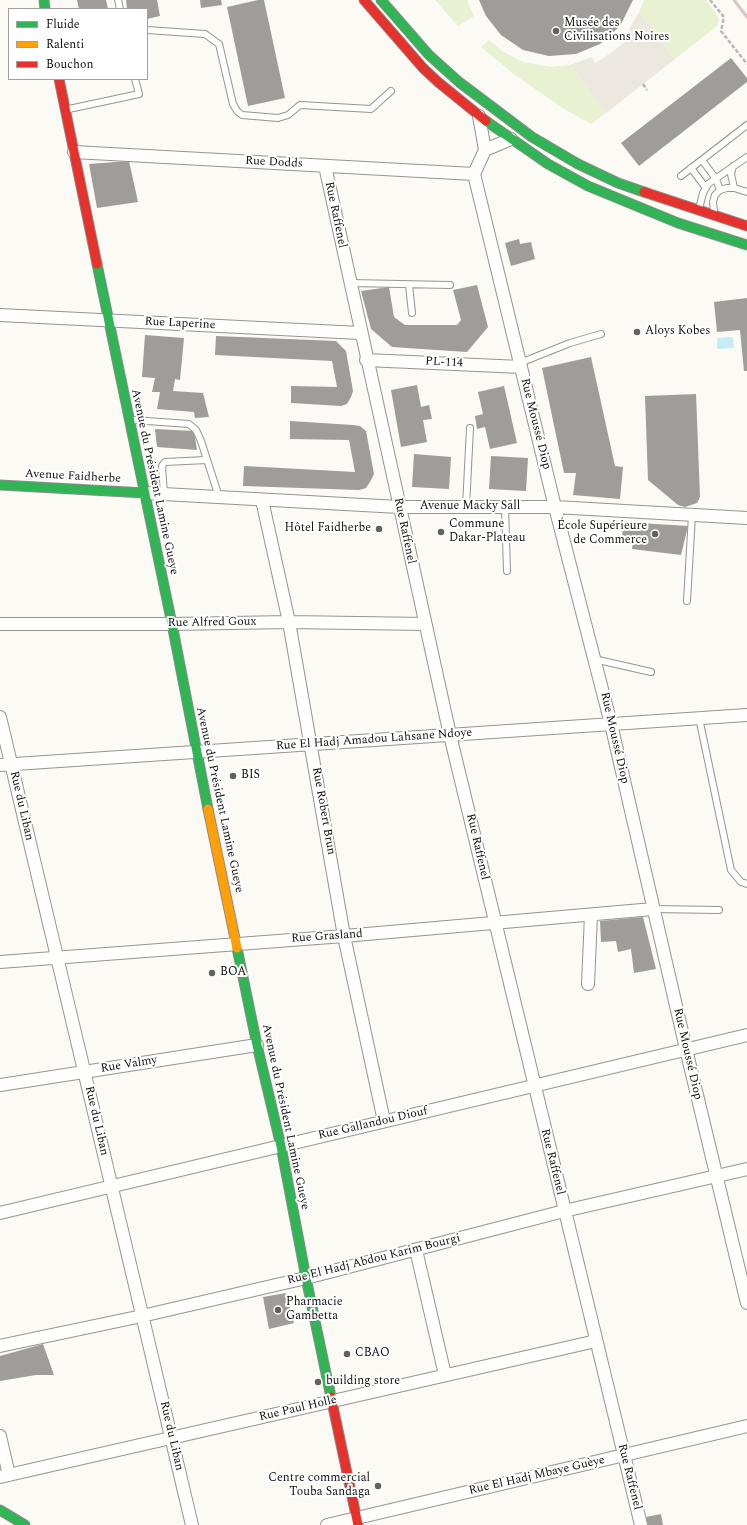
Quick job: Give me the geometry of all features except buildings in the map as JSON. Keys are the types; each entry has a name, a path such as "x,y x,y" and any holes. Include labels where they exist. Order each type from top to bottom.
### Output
{"main road":[{"path":"364,0 423,68 438,82 479,116 548,164 588,186 678,223 747,245"},
{"path":"381,0 429,55 444,69 486,104 532,137 578,164 618,183 747,226"},
{"name":"Avenue du Président Lamine Gueye","path":"59,80 172,624 196,752 281,1146 306,1278 358,1522"},
{"name":"Avenue Faidherbe","path":"0,485 144,493"},
{"path":"0,1510 25,1525"}],"street":[{"path":"474,174 485,150 479,116"},
{"path":"485,150 511,139"},
{"name":"Rue Dodds","path":"74,152 474,174"},
{"name":"Rue Raffenel","path":"325,166 360,333 450,735 641,1525"},
{"name":"Rue Moussé Diop","path":"474,174 555,507 611,724 653,909 747,1303"},
{"name":"Rue Laperine","path":"0,315 360,333"},
{"name":"PL-114","path":"366,360 520,365"},
{"name":"Avenue Macky Sall","path":"144,493 399,507 555,507 747,518"},
{"name":"Rue Robert Brun","path":"262,500 289,622 344,936 384,1121"},
{"name":"Rue Alfred Goux","path":"0,624 289,622 425,624"},
{"name":"Rue El Hadj Amadou Lahsane Ndoye","path":"6,765 747,715"},
{"name":"Rue du Liban","path":"0,717 6,765 57,957 192,1525"},
{"name":"Rue Grasland","path":"0,962 344,936 653,909"},
{"path":"588,984 591,914"},
{"name":"Rue Gallandou Diouf","path":"0,1213 747,1035"},
{"name":"Rue Valmy","path":"0,1085 258,1045"},
{"name":"Rue El Hadj Abdou Karim Bourgi","path":"0,1346 142,1316 306,1278 564,1211 747,1169"},
{"path":"416,1250 445,1375"},
{"name":"Rue Paul Holle","path":"5,1476 596,1341"},
{"name":"Rue El Hadj Mbaye Guèye","path":"327,1525 358,1522 623,1455 747,1426"},
{"path":"0,1436 5,1476"}],"lane":[{"path":"148,30 205,34 219,44 233,104 237,111 242,115 278,118 288,115 300,105 371,110 391,91"},
{"path":"65,110 138,94 135,80"},
{"path":"681,176 747,125"},
{"path":"699,210 703,193 708,184 747,157"},
{"path":"702,160 716,178 720,190"},
{"path":"733,166 731,174 734,188"},
{"path":"691,168 706,188"},
{"path":"714,215 713,202 715,195 720,190 734,188 747,192"},
{"path":"350,283 450,285"},
{"path":"409,284 412,313"},
{"path":"520,365 570,343 601,334"},
{"path":"129,419 189,424 196,430 208,460 219,497"},
{"path":"466,507 470,428"},
{"path":"164,494 162,466 165,462 208,460"},
{"path":"506,507 507,571"},
{"path":"687,600 692,515"},
{"path":"594,659 651,672"},
{"path":"699,718 731,870 741,882 747,884"},
{"path":"653,909 719,910"}],"path":[{"path":"710,0 724,17 721,31 747,64"},
{"path":"642,84 647,90"}],"green space":[{"path":"435,0 467,0 474,16 458,26"},
{"path":"644,0 706,0 719,18 717,26 675,59 639,12"},
{"path":"489,40 502,51 523,62 551,67 570,65 606,113 591,124 564,109 515,75 481,47"}],"shaded area":[{"path":"639,12 675,59 606,113 570,65 592,57 595,63 624,43 633,33 629,29"}],"water":[{"path":"733,337 734,348 717,349 717,338"}],"railway":[{"path":"734,0 747,17"}],"traffic: fast":[{"path":"44,0 45,8"},
{"path":"381,0 429,55 459,82 532,137 578,164 618,183 644,192"},
{"path":"486,121 548,164 588,186 678,223 747,245"},
{"path":"97,264 172,624 208,809"},
{"path":"0,485 145,493"},
{"path":"237,948 257,1045 281,1146 306,1278 331,1397"},
{"path":"0,1510 25,1525"}],"traffic: slow":[{"path":"208,809 237,948"}],"traffic: jam":[{"path":"364,0 423,68 486,121"},
{"path":"59,80 97,264"},
{"path":"644,192 747,226"},
{"path":"331,1397 358,1525"}],"place":[{"name":"Musée des Civilisations Noires","path":"556,31"},
{"name":"Aloys Kobes","path":"637,332"},
{"name":"Hôtel Faidherbe","path":"379,529"},
{"name":"Commune Dakar-Plateau","path":"441,532"},
{"name":"École Supérieure de Commerce","path":"655,534"},
{"name":"BIS","path":"233,776"},
{"name":"BOA","path":"212,973"},
{"name":"Pharmacie Gambetta","path":"278,1310"},
{"name":"CBAO","path":"347,1354"},
{"name":"building store","path":"318,1382"},
{"name":"Centre commercial Touba Sandaga","path":"378,1486"}]}
